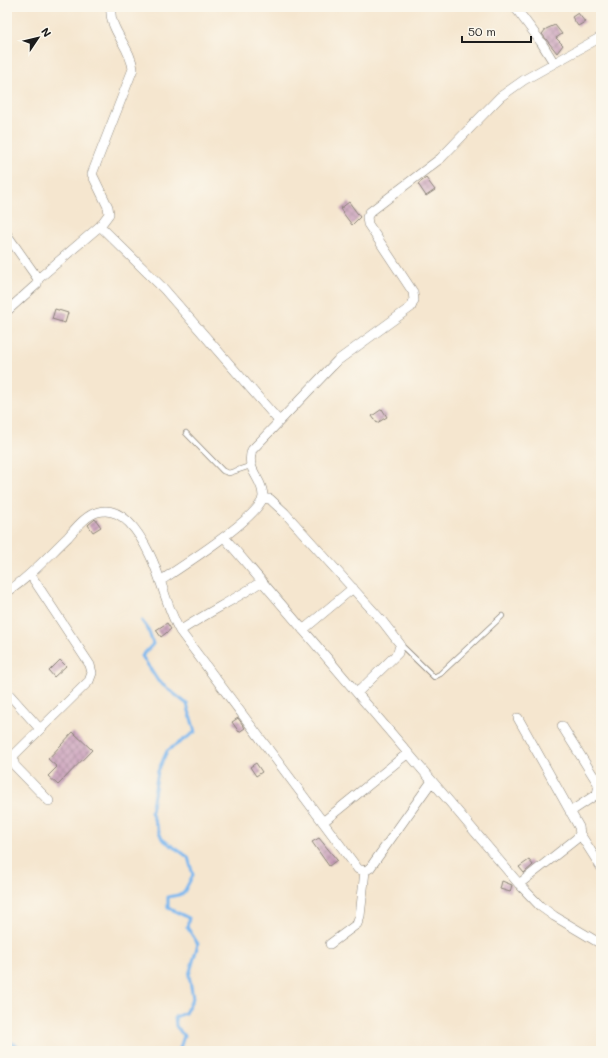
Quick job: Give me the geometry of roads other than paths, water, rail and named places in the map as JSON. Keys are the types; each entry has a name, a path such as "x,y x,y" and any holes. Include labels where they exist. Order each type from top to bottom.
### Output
{"street":[{"path":"7,311 37,284 38,279 100,226 109,214 108,206 92,174 133,68 132,60 112,19 111,7"},
{"path":"515,7 519,10 554,63"},
{"path":"160,581 224,537 260,505 263,498 263,491 250,466 249,458 252,450 337,360 411,306 414,300 413,292 368,224 367,217 370,212 441,158 500,97 524,80 601,37"},
{"path":"100,226 164,289 279,421"},
{"path":"7,235 38,279"},
{"path":"263,498 270,499 285,513 397,638 400,644 398,653 357,693"},
{"path":"7,592 30,574 86,518 98,512 112,511 122,516 144,543 160,581 174,621 180,631 358,869 365,871 370,868 432,781"},
{"path":"224,537 519,884 540,906 601,944"},
{"path":"30,574 90,665 92,673 89,681 15,754 13,760 15,766 49,801"},
{"path":"180,631 199,618 240,597 262,582"},
{"path":"303,630 353,588"},
{"path":"7,692 40,729"},
{"path":"518,718 570,812 580,834 601,867"},
{"path":"562,726 599,785 597,794 570,812"},
{"path":"323,822 408,753"},
{"path":"519,884 576,839 580,834"},
{"path":"330,944 358,924 365,871"}],"lane":[{"path":"186,433 224,471 229,473 250,466"},
{"path":"400,644 434,677 440,674 502,616"}],"waterway":[{"path":"142,621 148,629 153,644 142,656 158,681 187,704 195,732 167,751 158,771 151,812 162,839 188,857 193,875 183,894 168,897 168,908 189,918 187,927 198,944 189,975 193,998 185,1013 175,1017 176,1026 184,1036 179,1051"},
{"path":"7,1048 13,1051"}]}
